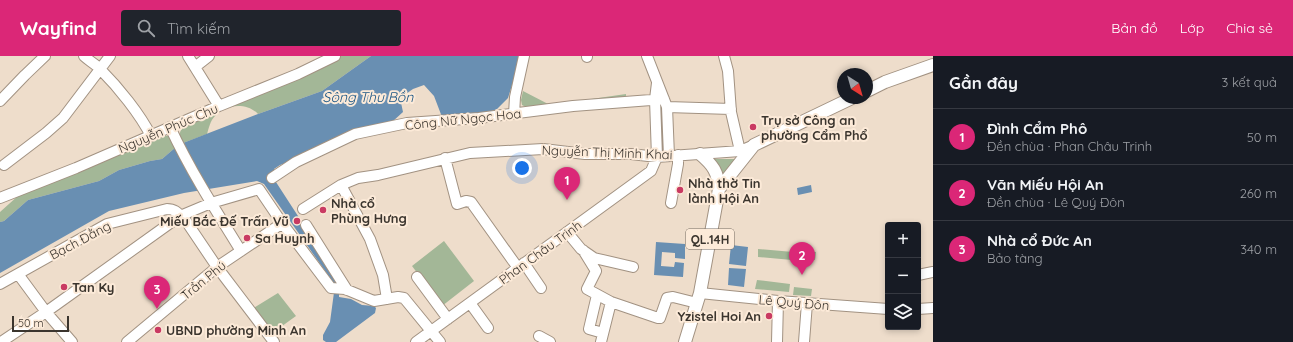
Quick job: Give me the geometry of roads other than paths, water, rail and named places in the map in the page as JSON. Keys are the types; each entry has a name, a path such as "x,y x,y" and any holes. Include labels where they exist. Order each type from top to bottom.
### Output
{"main road":[{"path":"873,88 931,62"},
{"name":"QL.14H","path":"685,342 698,298 719,189 754,145 839,104"},
{"path":"700,154 715,169 719,178 719,189"}],"street":[{"path":"0,101 24,74 45,56"},
{"path":"84,56 101,68 146,126 151,136"},
{"path":"4,165 63,118 110,56"},
{"path":"188,56 219,106"},
{"path":"196,67 209,56"},
{"name":"Nguyễn Phúc Chu","path":"0,198 76,168 219,106 298,74 335,56"},
{"path":"514,114 515,97 524,56"},
{"path":"646,56 657,83 673,155 678,164 671,203"},
{"path":"724,56 728,71 731,109 740,151"},
{"path":"657,157 662,102"},
{"name":"Công Nữ Ngọc Hoa","path":"272,178 296,162 355,134 407,123 479,118 573,106 662,102 731,109"},
{"path":"170,127 209,200 241,251"},
{"name":"Nguyễn Thị Minh Khai","path":"303,209 341,185 358,178 385,173 470,152 543,149 585,154 631,154 657,157 740,151 754,145"},
{"name":"Phan Châu Trinh","path":"416,342 651,171 657,157"},
{"path":"445,158 457,204 466,201 471,202 521,266 541,288"},
{"path":"341,185 370,239 383,275 387,299"},
{"path":"1,342 46,312 180,216 209,200 260,188 283,223 331,288 346,290 374,301 398,297 404,298 440,342"},
{"name":"Bạch Đằng","path":"0,284 107,224 166,209 177,211 180,216"},
{"path":"180,216 186,221 217,267 274,342"},
{"name":"Trần Phú","path":"129,342 217,267 283,223"},
{"path":"306,225 346,290"},
{"path":"567,232 583,250 596,271 587,290 597,295 611,302 602,337 589,329 597,295"},
{"path":"583,250 594,258 632,267"},
{"path":"921,274 933,272"},
{"path":"18,274 22,282 72,342"},
{"path":"418,276 448,319"},
{"name":"Lê Quý Đôn","path":"611,302 658,318 662,315 667,298 673,297 778,301 885,309"},
{"path":"777,342 778,301"},
{"path":"470,303 488,328"},
{"path":"804,342 807,303"},
{"path":"921,309 933,308"},
{"path":"539,336 550,342"}],"water":[{"name":"Sông Thu Bồn","path":"371,56 521,56 508,98 497,109 474,118 442,117 434,96 424,85 413,89 400,98 403,112 392,122 280,165 274,169 274,179 344,287 339,294 339,297 351,299 362,305 374,306 376,308 375,313 336,342 326,342 323,340 323,335 330,322 335,285 264,184 257,181 184,193 109,211 0,273 0,222 4,221 28,200 99,181 119,170 162,159 183,143 322,91"},
{"path":"811,185 812,192 798,195 797,188"},
{"path":"656,242 685,244 685,259 675,258 675,253 662,252 661,266 674,267 675,262 684,263 683,277 654,275"},
{"path":"731,245 748,247 746,266 729,264"},
{"path":"729,268 746,269 744,287 728,285"}],"place":[{"name":"Trụ sở Công an phường Cẩm Phổ","path":"753,127"},
{"name":"Nhà thờ Tin lành Hội An","path":"680,190"},
{"name":"Đình Cẩm Phô","path":"567,200"},
{"name":"Nhà cổ Phùng Hưng","path":"323,210"},
{"name":"Miếu Bắc Đế Trấn Vũ","path":"297,221"},
{"name":"Sa Huynh","path":"247,238"},
{"name":"Văn Miếu Hội An","path":"802,275"},
{"name":"Tan Ky","path":"64,287"},
{"name":"Nhà cổ Đức An","path":"157,309"},
{"name":"Yzistel Hoi An","path":"769,316"},
{"name":"UBND phường Minh An","path":"158,330"}]}
